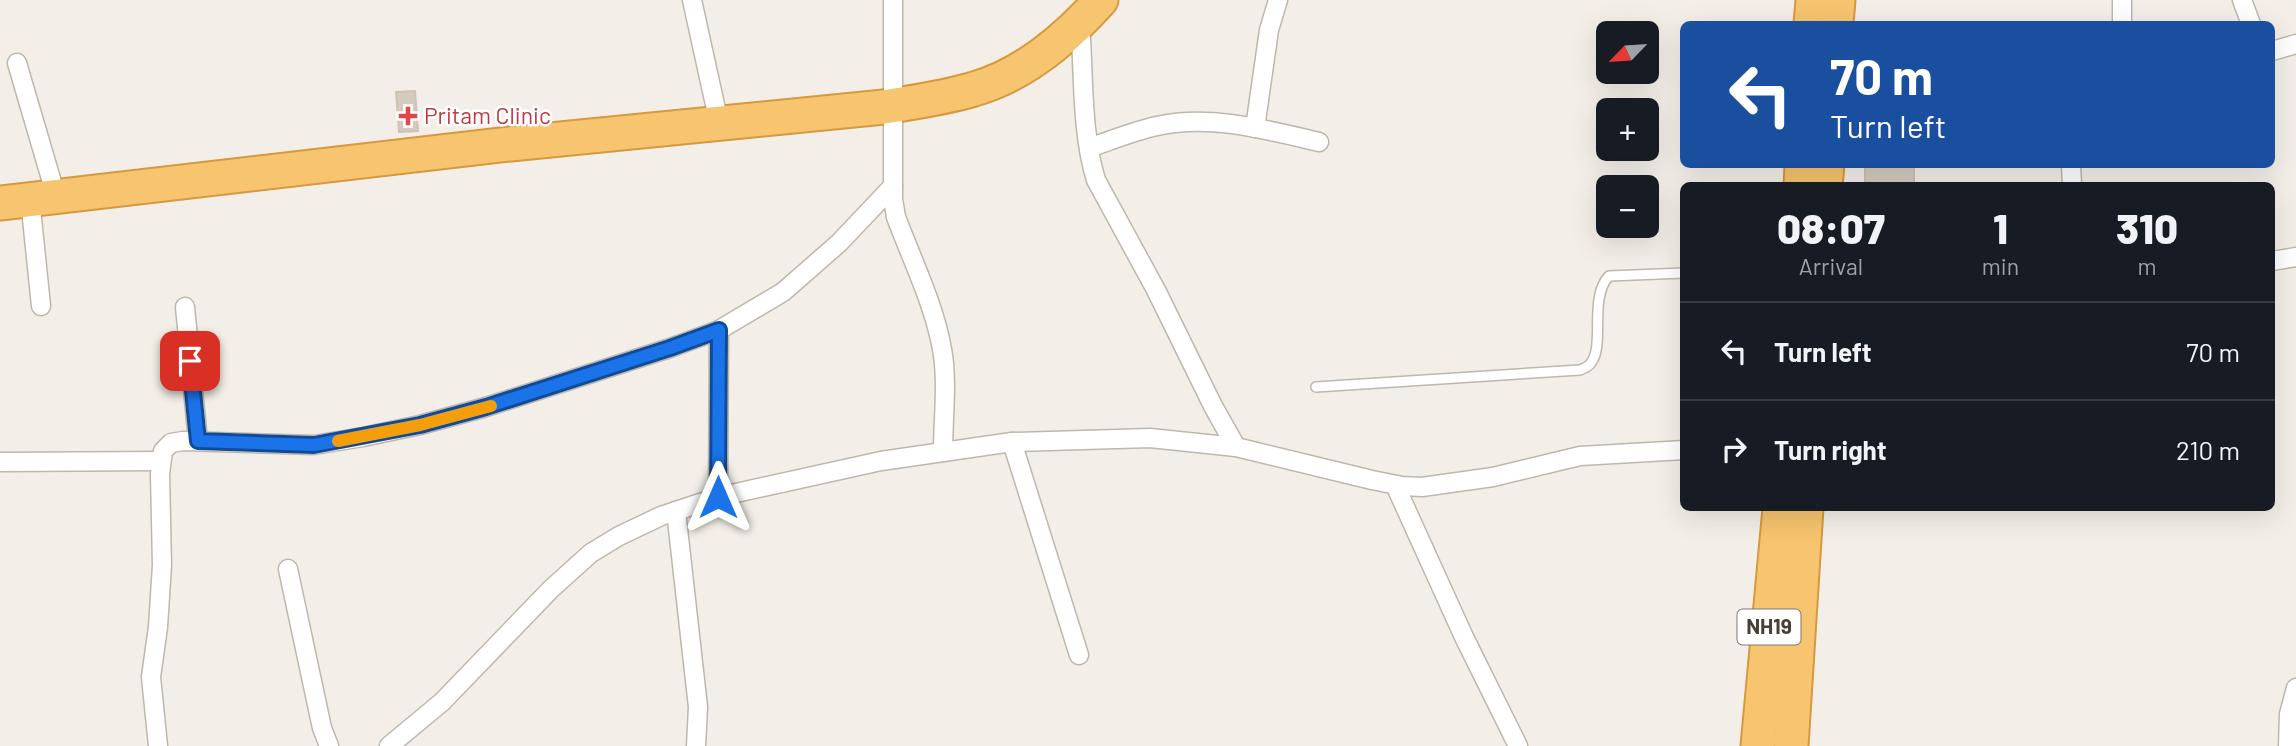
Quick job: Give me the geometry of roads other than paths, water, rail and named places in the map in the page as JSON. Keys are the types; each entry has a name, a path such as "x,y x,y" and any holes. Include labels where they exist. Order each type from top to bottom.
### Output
{"highway":[{"path":"1811,21 1813,0"},
{"path":"1836,21 1838,0"},
{"path":"29,200 497,146 892,106 976,89 1014,73 1058,43 1091,12"},
{"name":"NH19","path":"1758,746 1780,511"},
{"name":"NH19","path":"1791,746 1806,511"}],"street":[{"path":"692,0 719,124"},
{"path":"893,0 893,186 896,217 936,323 942,351 943,452"},
{"path":"1255,128 1269,30 1278,0"},
{"path":"2122,0 2122,21"},
{"path":"2242,0 2250,21"},
{"path":"1091,12 1091,165 1103,195 1156,290 1236,447"},
{"path":"2275,50 2296,44"},
{"path":"17,63 41,306"},
{"path":"1089,148 1156,126 1209,122 1255,128 1320,142"},
{"path":"158,746 151,677 162,565 161,461 163,451 171,443 198,441 314,445 409,428 486,407 670,348 719,330 783,292 839,243 893,186"},
{"path":"2275,260 2296,257"},
{"path":"185,307 198,441"},
{"path":"718,497 719,330"},
{"path":"389,746 442,702 551,589 591,553 619,536 676,511 718,497 881,461 1012,442 1150,438 1236,447 1395,485 1422,487 1446,485 1580,456 1680,450"},
{"path":"1012,442 1079,655"},
{"path":"1,462 161,461"},
{"path":"1395,485 1464,637 1518,746"},
{"path":"676,511 698,706 696,746"},
{"path":"288,569 319,716 329,746"},
{"path":"2288,746 2289,714 2296,688"}],"lane":[{"path":"1316,387 1580,370 1590,364 1595,354 1600,292 1603,282 1609,276 1680,273"}],"place":[{"name":"Pritam Clinic","path":"408,116"}]}
